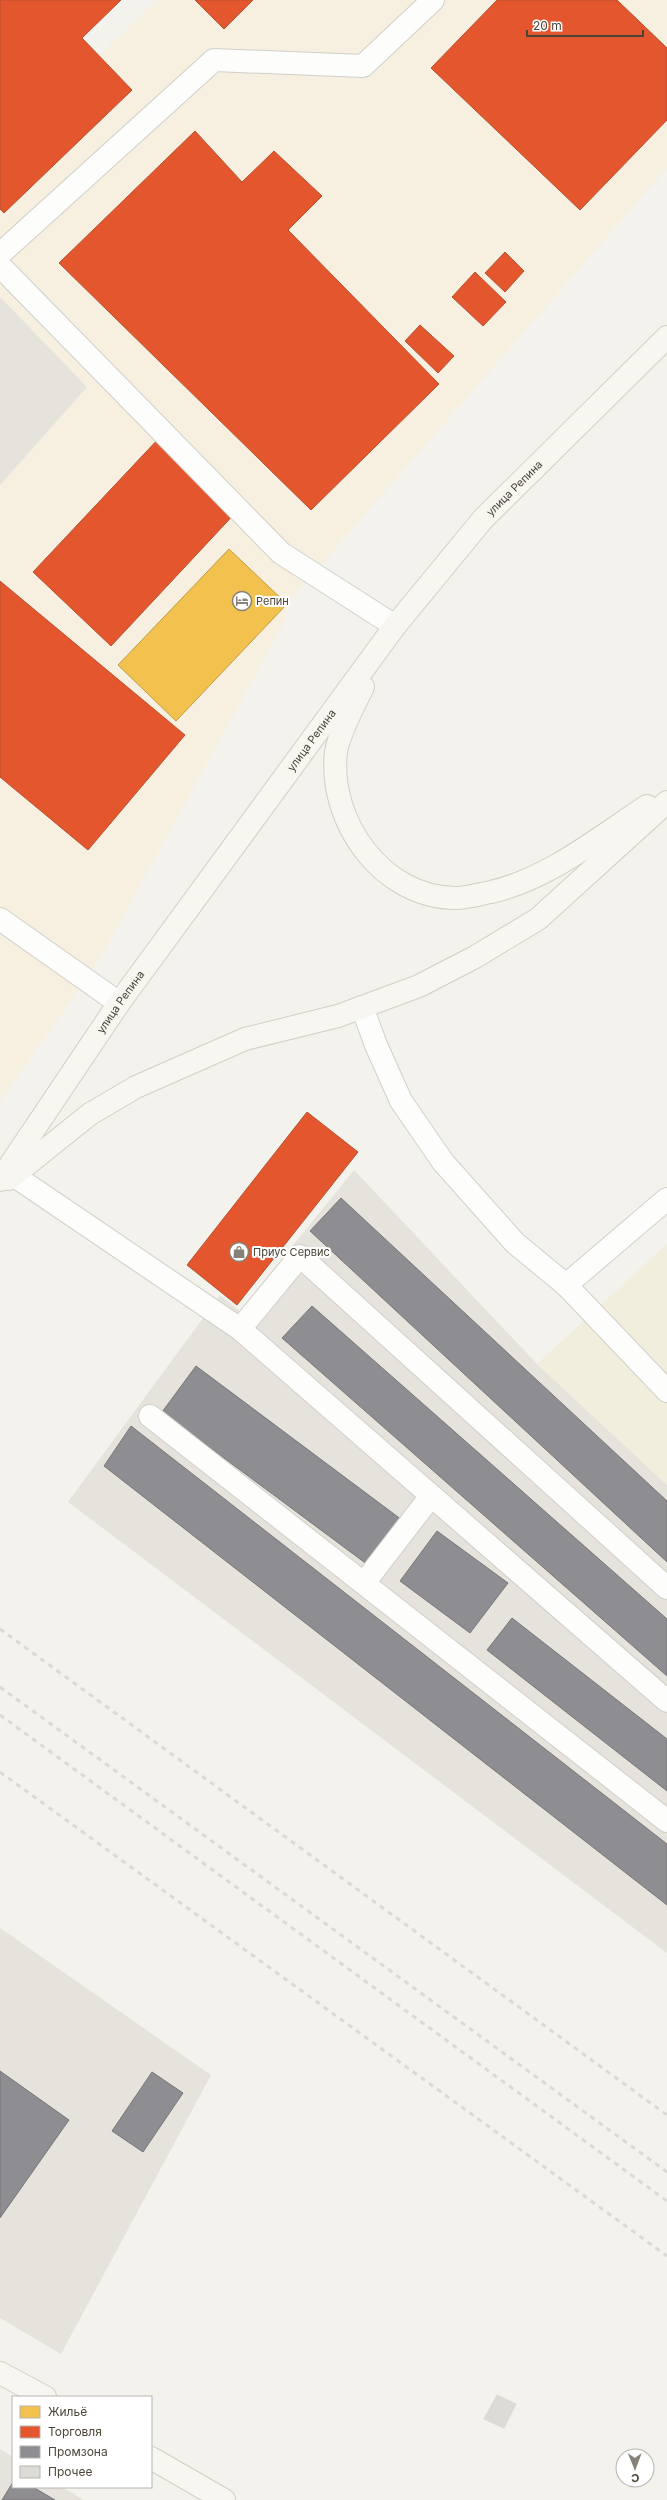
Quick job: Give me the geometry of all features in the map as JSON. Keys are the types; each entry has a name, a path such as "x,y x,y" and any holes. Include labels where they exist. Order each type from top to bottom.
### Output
{"street":[{"name":"улица Репина","path":"4,1182 119,1003 395,626 483,519 667,337"},
{"path":"382,645 352,709 336,751 336,785 348,823 367,855 397,881 423,893 456,898 493,892 538,876 667,793"},
{"path":"4,1182 90,1114 136,1087 245,1039 338,1016 419,986 475,957 538,919 667,802"},
{"path":"0,2373 43,2396"},
{"path":"152,2459 224,2500"}],"lane":[{"path":"0,254 214,60 363,66 433,0"},
{"path":"0,266 280,553 395,626"},
{"path":"0,920 119,1003"},
{"path":"362,1007 376,1045 401,1101 443,1162 515,1243 566,1285 667,1391"},
{"path":"4,1182 240,1329 667,1701"},
{"path":"566,1285 667,1199"},
{"path":"240,1329 300,1256 667,1588"},
{"path":"150,1416 667,1821"},
{"path":"364,1583 431,1496"}],"shaded area":[{"path":"157,0 195,0 224,29 253,0 667,0 667,168 287,604 285,621 100,959 0,1102 0,485 87,387 0,297 0,209 99,56"},
{"path":"0,297 87,387 0,485"},
{"path":"354,1170 537,1364 667,1485 667,1953 68,1502 220,1295 240,1311"},
{"path":"667,1244 667,1485 537,1364"},
{"path":"0,1928 211,2075 61,2354 0,2318"},
{"path":"0,2449 12,2456 12,2488 64,2488 84,2500 0,2500"}],"building: Жильё":[{"path":"229,549 287,604 176,721 118,665"}],"building: Торговля":[{"path":"0,0 121,0 82,38 132,90 4,213 0,209"},
{"path":"195,0 253,0 224,29"},
{"path":"497,0 617,0 667,48 667,120 580,210 431,68"},
{"path":"195,131 242,182 274,151 322,196 288,230 439,384 311,510 59,263"},
{"path":"505,252 524,271 505,292 485,273"},
{"path":"475,272 506,302 483,326 452,297"},
{"path":"420,325 454,356 438,373 405,341"},
{"path":"161,436 239,509 111,646 33,572"},
{"path":"0,581 185,735 88,850 0,777"},
{"path":"307,1112 358,1152 237,1305 187,1265"}],"building: Промзона":[{"path":"341,1198 667,1501 667,1562 310,1231"},
{"path":"312,1306 667,1619 667,1676 282,1338"},
{"path":"196,1366 402,1520 368,1565 162,1412"},
{"path":"131,1426 667,1844 667,1905 104,1466"},
{"path":"437,1531 508,1583 470,1633 400,1581"},
{"path":"512,1618 667,1739 667,1791 487,1650"},
{"path":"0,2071 69,2120 0,2218"},
{"path":"152,2072 183,2093 143,2152 112,2131"},
{"path":"12,2484 12,2488 35,2488 55,2500 2,2500"}],"building: Прочее":[{"path":"497,2395 516,2404 504,2428 484,2419"}],"railway":[{"path":"0,1629 667,2115"},
{"path":"0,1687 667,2172"},
{"path":"0,1715 667,2201"},
{"path":"0,1772 667,2256"}],"place":[{"name":"Репин","path":"242,601"},
{"name":"Приус Сервис","path":"239,1252"}]}
